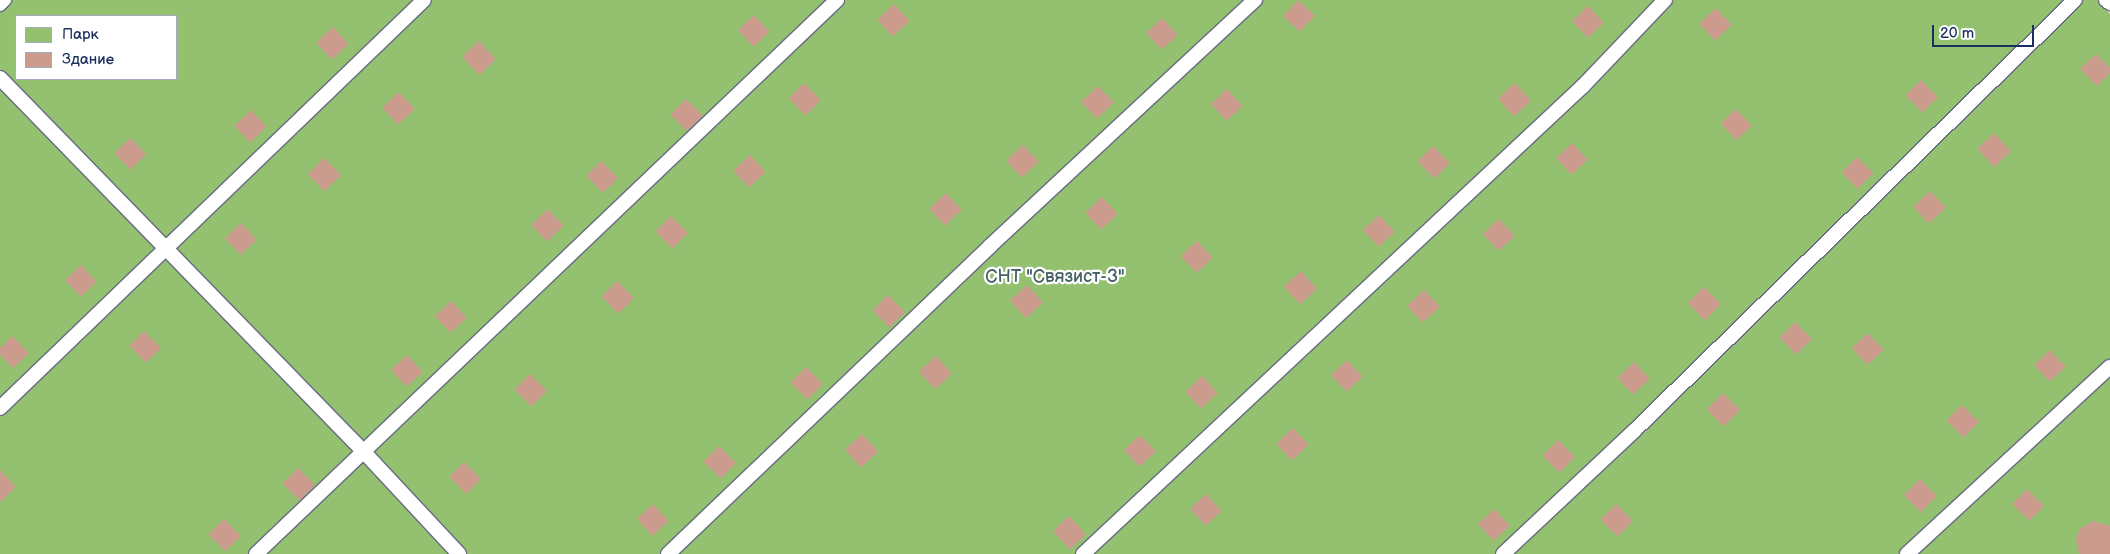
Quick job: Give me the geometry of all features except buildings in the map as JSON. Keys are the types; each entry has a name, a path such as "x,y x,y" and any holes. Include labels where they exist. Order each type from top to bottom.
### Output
{"lane":[{"path":"0,4 4,0"},
{"path":"0,408 424,0"},
{"path":"256,554 837,0"},
{"path":"668,554 990,246 1255,0"},
{"path":"1084,554 1583,86 1665,0"},
{"path":"1503,554 1635,430 2075,0"},
{"path":"2106,0 2110,3"},
{"path":"0,78 362,451 459,554"},
{"path":"1907,554 2110,367"}],"green space":[{"name":"СНТ \"Связист-3\"","path":"0,0 2097,0 2110,14 2110,554 0,554"}]}
